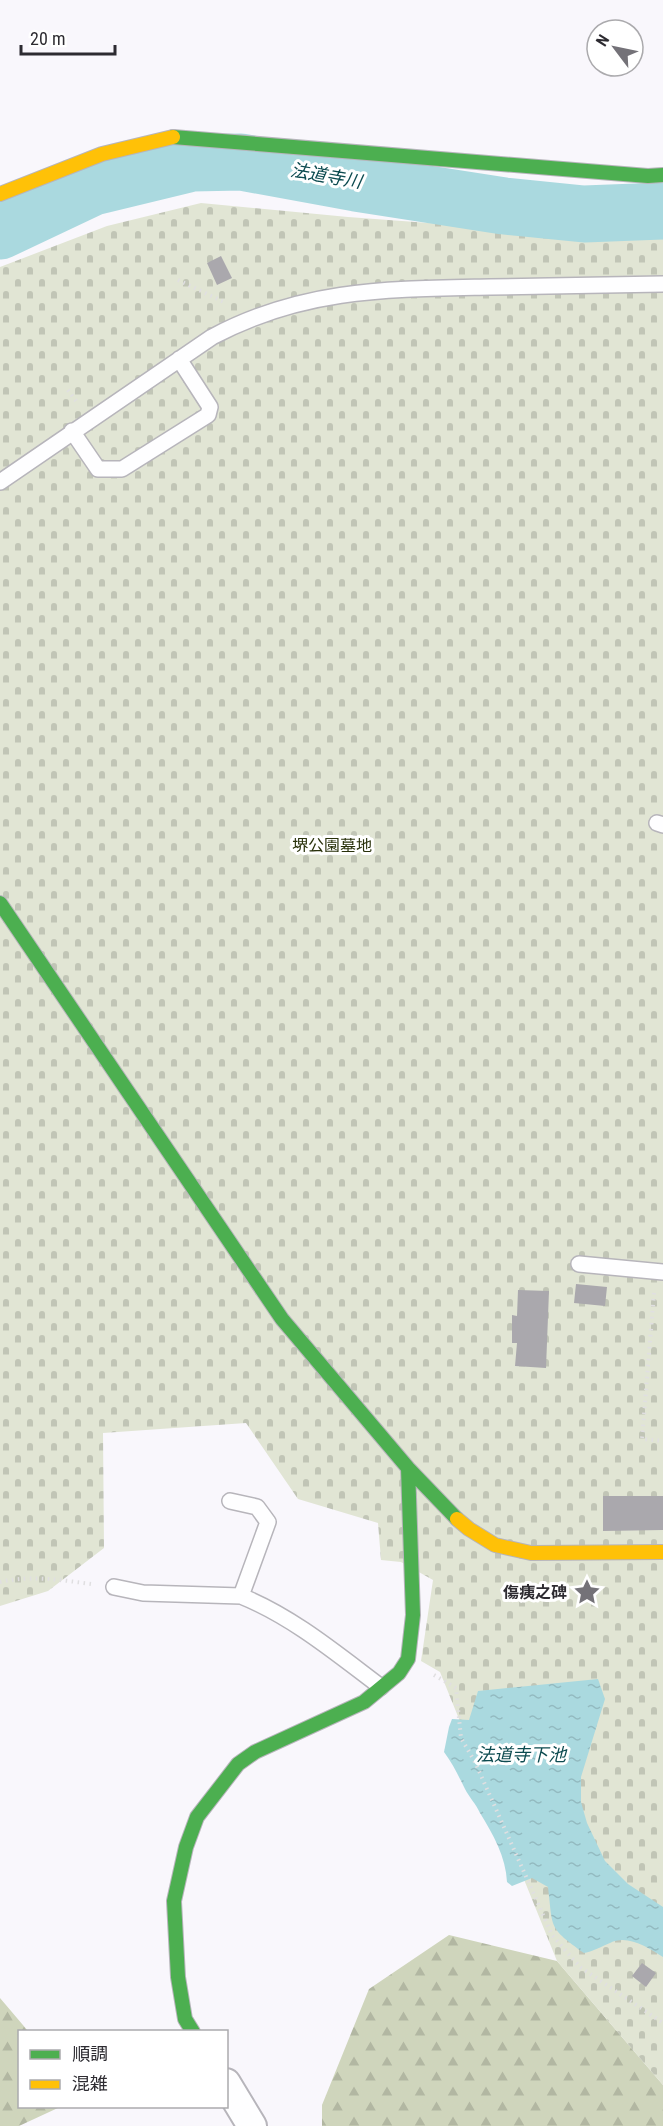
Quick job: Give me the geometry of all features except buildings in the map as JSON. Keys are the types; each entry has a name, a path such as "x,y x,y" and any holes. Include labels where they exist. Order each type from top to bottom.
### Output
{"street":[{"path":"0,194 102,154 174,137 648,176 663,175"},
{"path":"0,903 282,1319 443,1506 469,1529 495,1545 531,1553 663,1552"},
{"path":"192,2030 185,2019 178,1977 174,1901 186,1847 197,1818 238,1764 255,1752 364,1702 399,1673 410,1652 412,1615 408,1468"},
{"path":"228,2086 252,2126"}],"lane":[{"path":"0,482 212,337 238,323 265,313 313,299 388,289 663,284"},
{"path":"72,431 98,469 122,469 208,415 210,408 179,359"},
{"path":"579,1264 659,1271"},
{"path":"230,1501 257,1507 268,1522 241,1596"},
{"path":"114,1587 142,1593 241,1596 301,1628 381,1687"}],"path":[{"path":"178,280 227,304"},
{"path":"68,390 77,402"},
{"path":"659,1271 642,1439 663,1441"},
{"path":"0,1582 16,1578 50,1578 114,1587"},
{"path":"456,1688 461,1738 475,1762 552,1935 580,1967 663,2023"}],"green space":[{"name":"堺公園墓地","path":"201,203 348,217 620,237 663,235 663,2085 557,1961 440,1672 421,1661 433,1580 401,1562 381,1560 378,1523 298,1499 246,1423 103,1433 104,1548 48,1591 0,1606 0,267 107,226"},
{"path":"449,1935 557,1961 663,2085 663,2126 322,2126 322,2105 369,1989"},
{"path":"0,1998 27,2030 18,2030 18,2108 58,2108 19,2126 0,2126"}],"water":[{"name":"法道寺下池","path":"598,1679 605,1699 581,1777 581,1802 587,1823 605,1861 628,1884 663,1907 663,1957 638,1943 624,1940 584,1953 564,1938 554,1926 548,1887 532,1878 512,1886 507,1882 504,1864 494,1837 444,1752 452,1719 469,1720 478,1691"}],"waterway":[{"name":"法道寺川","path":"0,231 93,187 192,163 241,162 504,206 584,214 663,211"}],"traffic: fast":[{"path":"173,137 648,176 663,175"},
{"path":"0,903 282,1319 408,1468 457,1519"},
{"path":"192,2030 185,2019 178,1977 174,1901 186,1847 197,1817 238,1764 255,1752 364,1702 399,1673 408,1659 413,1615 408,1468"}],"traffic: slow":[{"path":"0,194 102,154 173,137"},
{"path":"457,1519 495,1545 531,1553 663,1552"}],"place":[{"name":"傷痍之碑","path":"587,1592"}]}
